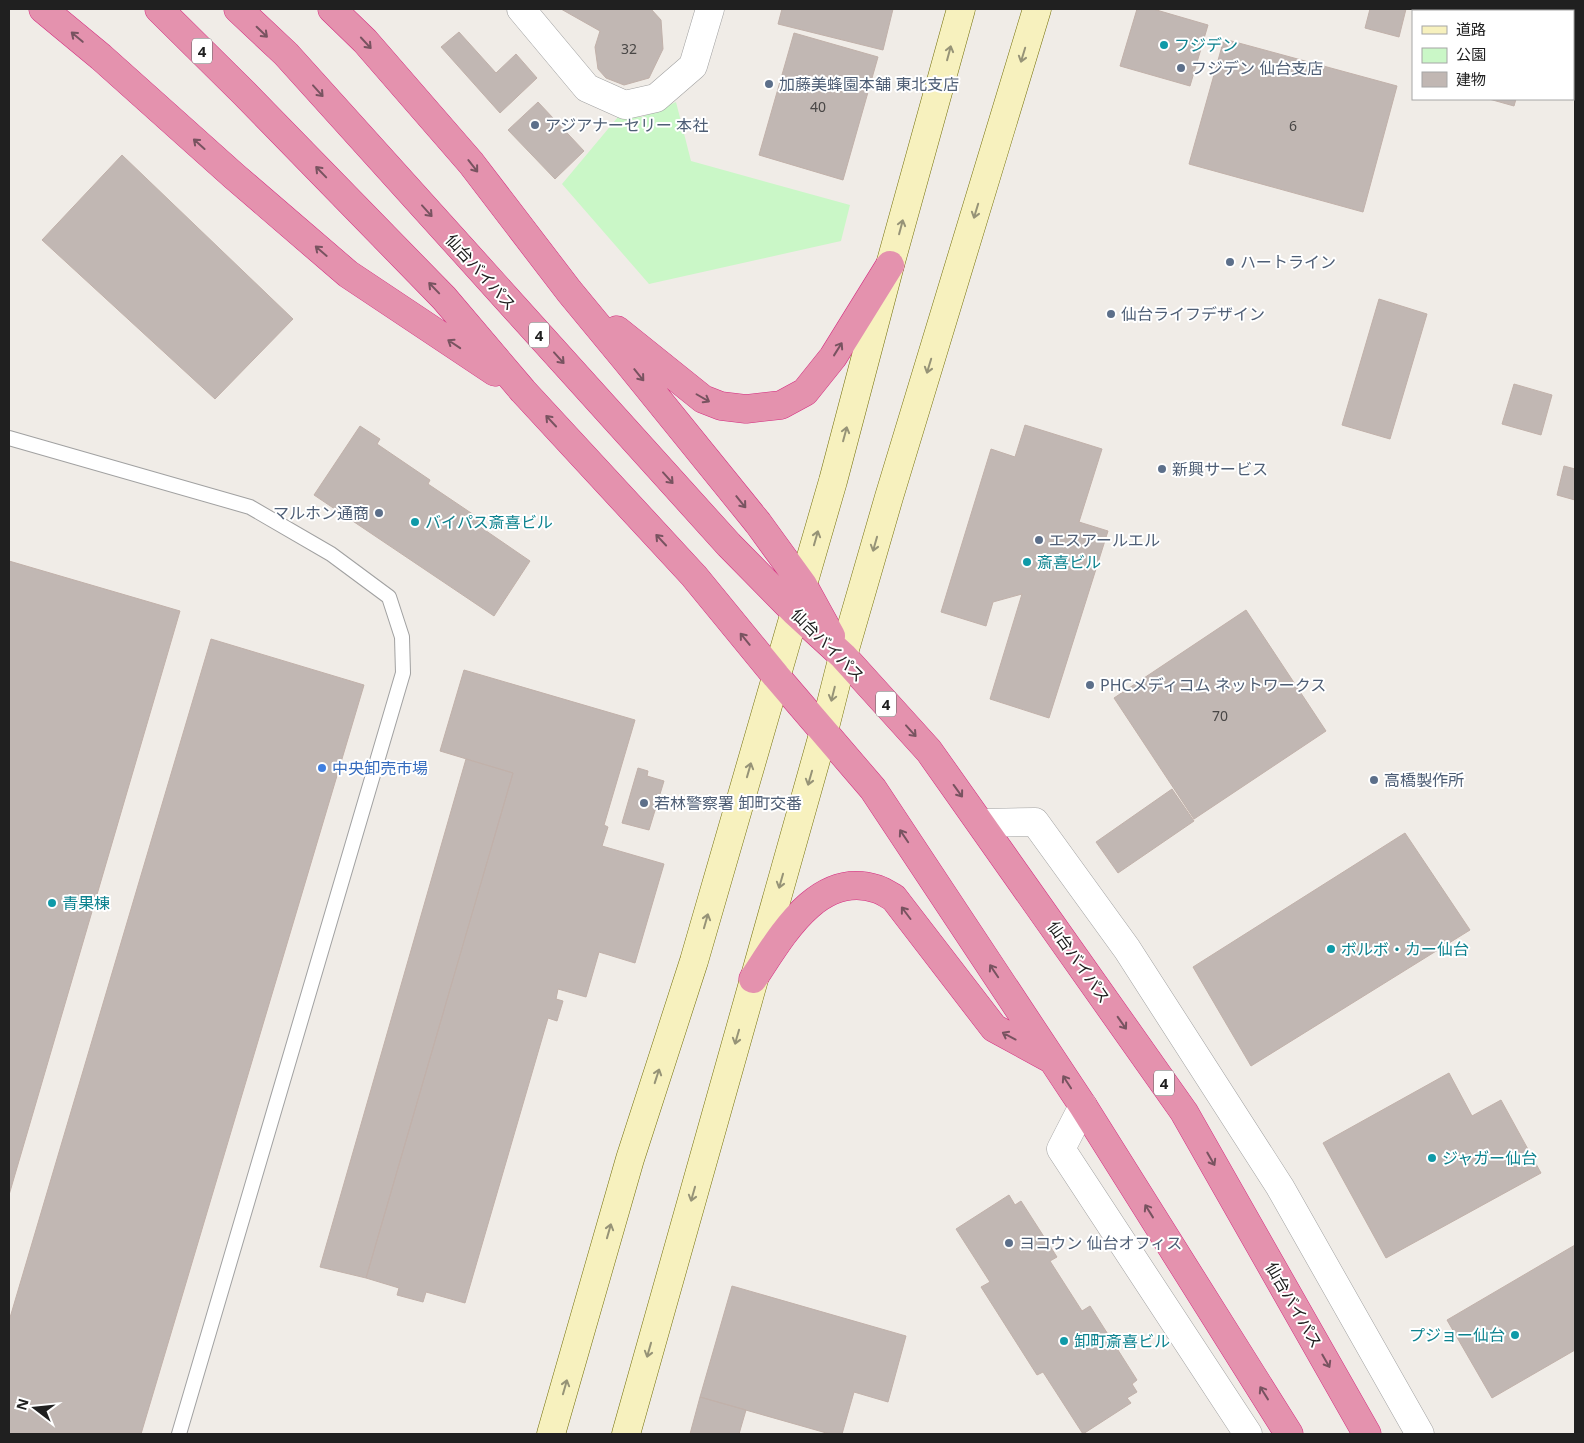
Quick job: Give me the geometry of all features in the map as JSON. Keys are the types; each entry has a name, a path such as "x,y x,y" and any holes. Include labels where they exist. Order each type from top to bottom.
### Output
{"highway":[{"name":"4","path":"43,9 101,57 234,176 348,274 524,391"},
{"name":"4","path":"159,9 244,93 444,298 524,391 694,576 873,790 1083,1106 1289,1434"},
{"name":"仙台バイパス","path":"238,9 286,54 722,538 795,612 843,656 929,751 1184,1112 1367,1434"},
{"name":"4","path":"332,9 364,42 471,163 569,292 758,523 803,585 843,656"},
{"path":"569,292 703,399 721,406 746,409 781,405 805,392 833,357 890,265"},
{"path":"753,979 787,930 805,908 822,895 848,886 879,889 894,898 994,1028 1052,1060"}],"street":[{"path":"521,9 587,88 625,105 656,98 693,66 710,9"},
{"path":"552,1434 630,1159 694,961 803,585 961,9"},
{"path":"626,1434 824,731 843,656 1037,9"},
{"path":"980,823 1035,822 1127,949 1280,1187 1420,1434"},
{"path":"1083,1106 1061,1149 1248,1434"}],"lane":[{"path":"9,438 250,507 331,554 389,597 402,637 403,673 179,1434"}],"green space":[{"path":"676,102 691,161 850,205 841,241 649,284 562,184 618,117 642,117"}],"building":[{"path":"561,9 651,9 661,20 663,49 649,78 624,85 606,78 598,69 595,47 600,31"},
{"path":"782,9 893,9 883,50 778,24"},
{"name":"フジデン","path":"1137,9 1153,9 1208,25 1190,86 1120,66"},
{"path":"1370,9 1406,9 1399,37 1365,28"},
{"path":"1440,9 1542,9 1542,10"},
{"path":"459,32 496,73 516,54 537,78 500,113 441,47"},
{"path":"794,33 878,57 843,180 759,155"},
{"path":"1224,39 1397,86 1363,212 1189,164"},
{"path":"1493,100 1516,100 1514,106"},
{"path":"538,102 584,151 555,179 508,130"},
{"path":"122,155 293,319 215,399 42,240"},
{"path":"1379,299 1427,314 1390,439 1342,425"},
{"path":"1514,384 1552,395 1541,435 1502,424"},
{"name":"斎喜ビル","path":"1025,425 1102,449 1079,522 1108,531 1049,718 990,699 1022,594 993,602 986,626 941,612 991,449 1015,457"},
{"name":"バイパス斎喜ビル","path":"360,426 380,439 377,444 430,480 428,484 480,519 476,524 530,561 494,616 314,495"},
{"path":"1564,466 1575,469 1575,500 1557,495"},
{"name":"青果棟","path":"9,561 180,611 9,1195"},
{"path":"1246,610 1326,731 1194,819 1114,698"},
{"path":"211,639 364,685 141,1434 9,1434 9,1321"},
{"path":"464,670 635,720 604,825 608,827 602,846 664,864 635,963 599,952 586,997 558,989 556,999 563,1001 557,1021 548,1018 465,1303 426,1292 423,1302 397,1295 399,1288 366,1278 513,773 440,751"},
{"path":"466,759 513,773 366,1278 320,1267"},
{"path":"638,768 648,771 647,776 664,781 649,830 622,823"},
{"path":"1172,789 1194,821 1118,873 1096,842"},
{"name":"ボルボ・カー仙台","path":"1405,833 1470,930 1251,1066 1193,967"},
{"name":"ジャガー仙台","path":"1449,1073 1472,1116 1501,1100 1541,1173 1386,1258 1323,1143"},
{"name":"卸町斎喜ビル","path":"1009,1195 1015,1205 1021,1201 1057,1257 1050,1261 1082,1311 1090,1306 1137,1380 1132,1384 1137,1392 1127,1398 1131,1403 1083,1434 1043,1372 1037,1375 981,1287 990,1282 956,1229"},
{"name":"プジョー仙台","path":"1575,1245 1575,1350 1492,1398 1447,1320"},
{"path":"732,1286 906,1336 888,1402 854,1392 842,1434 830,1434 700,1397"},
{"path":"700,1397 746,1410 739,1434 690,1434"}],"place":[{"name":"フジデン","path":"1164,45"},
{"name":"フジデン 仙台支店","path":"1181,68"},
{"name":"加藤美蜂園本舗 東北支店","path":"769,84"},
{"name":"アジアナーセリー 本社","path":"535,125"},
{"name":"ハートライン","path":"1230,262"},
{"name":"仙台ライフデザイン","path":"1111,314"},
{"name":"新興サービス","path":"1162,469"},
{"name":"マルホン通商","path":"379,513"},
{"name":"バイパス斎喜ビル","path":"415,522"},
{"name":"エスアールエル","path":"1039,540"},
{"name":"斎喜ビル","path":"1027,562"},
{"name":"PHCメディコム ネットワークス","path":"1090,685"},
{"name":"中央卸売市場","path":"322,768"},
{"name":"高橋製作所","path":"1374,780"},
{"name":"若林警察署 卸町交番","path":"644,803"},
{"name":"青果棟","path":"52,903"},
{"name":"ボルボ・カー仙台","path":"1331,949"},
{"name":"ジャガー仙台","path":"1432,1158"},
{"name":"ヨコウン 仙台オフィス","path":"1009,1243"},
{"name":"プジョー仙台","path":"1515,1335"},
{"name":"卸町斎喜ビル","path":"1064,1341"}]}
